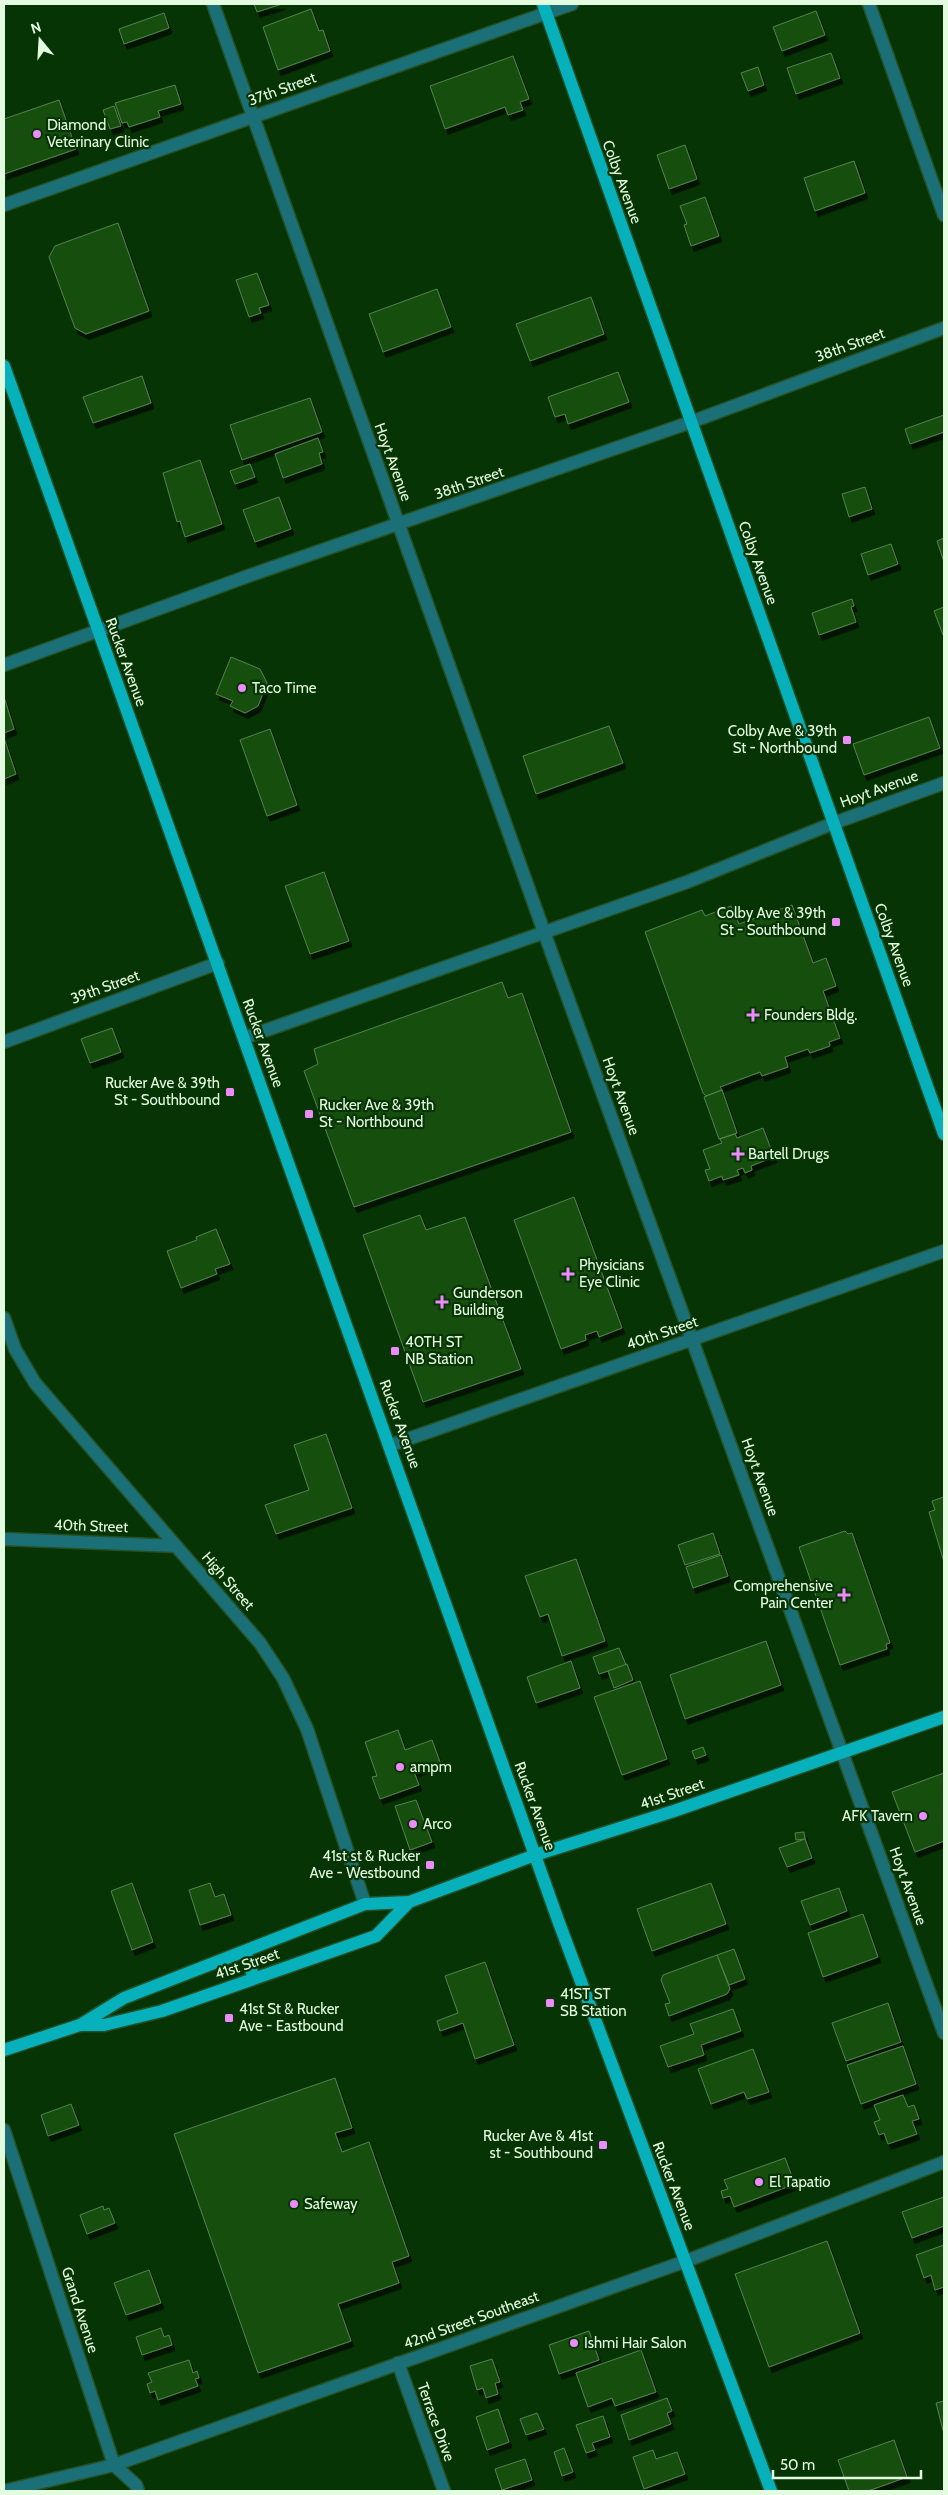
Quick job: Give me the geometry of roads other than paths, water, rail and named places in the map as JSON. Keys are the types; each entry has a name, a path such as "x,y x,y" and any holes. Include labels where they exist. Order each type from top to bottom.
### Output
{"main road":[{"name":"Colby Avenue","path":"544,8 944,1134"},
{"name":"Rucker Avenue","path":"4,366 97,631 391,1445 535,1855 606,2051 771,2491"},
{"name":"41st Street","path":"4,2050 80,2025 124,1998 365,1904 409,1902 535,1855 674,1811 944,1717"},
{"name":"41st Street","path":"80,2025 104,2025 128,2021 376,1936 409,1902"},
{"path":"245,1952 254,1978"}],"street":[{"name":"Hoyt Avenue","path":"213,4 544,931 844,1752 944,2033"},
{"name":"37th Street","path":"4,205 253,117 544,8 572,4"},
{"path":"869,4 944,215"},
{"name":"38th Street","path":"4,665 398,524 691,422 944,328"},
{"name":"Hoyt Avenue","path":"244,1038 687,882 834,823 944,784"},
{"name":"39th Street","path":"4,1042 218,964"},
{"name":"40th Street","path":"391,1445 944,1250"},
{"name":"High Street","path":"4,1318 15,1349 35,1383 260,1643 283,1678 307,1729 365,1904"},
{"name":"40th Street","path":"4,1538 176,1546"},
{"name":"Grand Avenue","path":"4,2130 114,2465"},
{"name":"42nd Street Southeast","path":"4,2491 114,2465 686,2261 944,2162"},
{"name":"Terrace Drive","path":"398,2363 444,2491"},
{"path":"114,2465 136,2484 138,2491"}],"place":[{"name":"Diamond Veterinary Clinic","path":"37,134"},
{"name":"Taco Time","path":"242,688"},
{"name":"Colby Ave & 39th St - Northbound","path":"847,740"},
{"name":"Colby Ave & 39th St - Southbound","path":"836,922"},
{"name":"Founders Bldg.","path":"753,1015"},
{"name":"Rucker Ave & 39th St - Southbound","path":"230,1092"},
{"name":"Rucker Ave & 39th St - Northbound","path":"309,1114"},
{"name":"Bartell Drugs","path":"738,1154"},
{"name":"Physicians Eye Clinic","path":"568,1274"},
{"name":"Gunderson Building","path":"442,1302"},
{"name":"40TH ST NB Station","path":"395,1351"},
{"name":"Comprehensive Pain Center","path":"844,1595"},
{"name":"ampm","path":"400,1767"},
{"name":"AFK Tavern","path":"923,1816"},
{"name":"Arco","path":"413,1824"},
{"name":"41st st & Rucker Ave - Westbound","path":"430,1865"},
{"name":"41ST ST SB Station","path":"550,2003"},
{"name":"41st St & Rucker Ave - Eastbound","path":"229,2018"},
{"name":"Rucker Ave & 41st st - Southbound","path":"603,2145"},
{"name":"El Tapatio","path":"759,2182"},
{"name":"Safeway","path":"294,2204"},
{"name":"Ishmi Hair Salon","path":"574,2343"}]}
